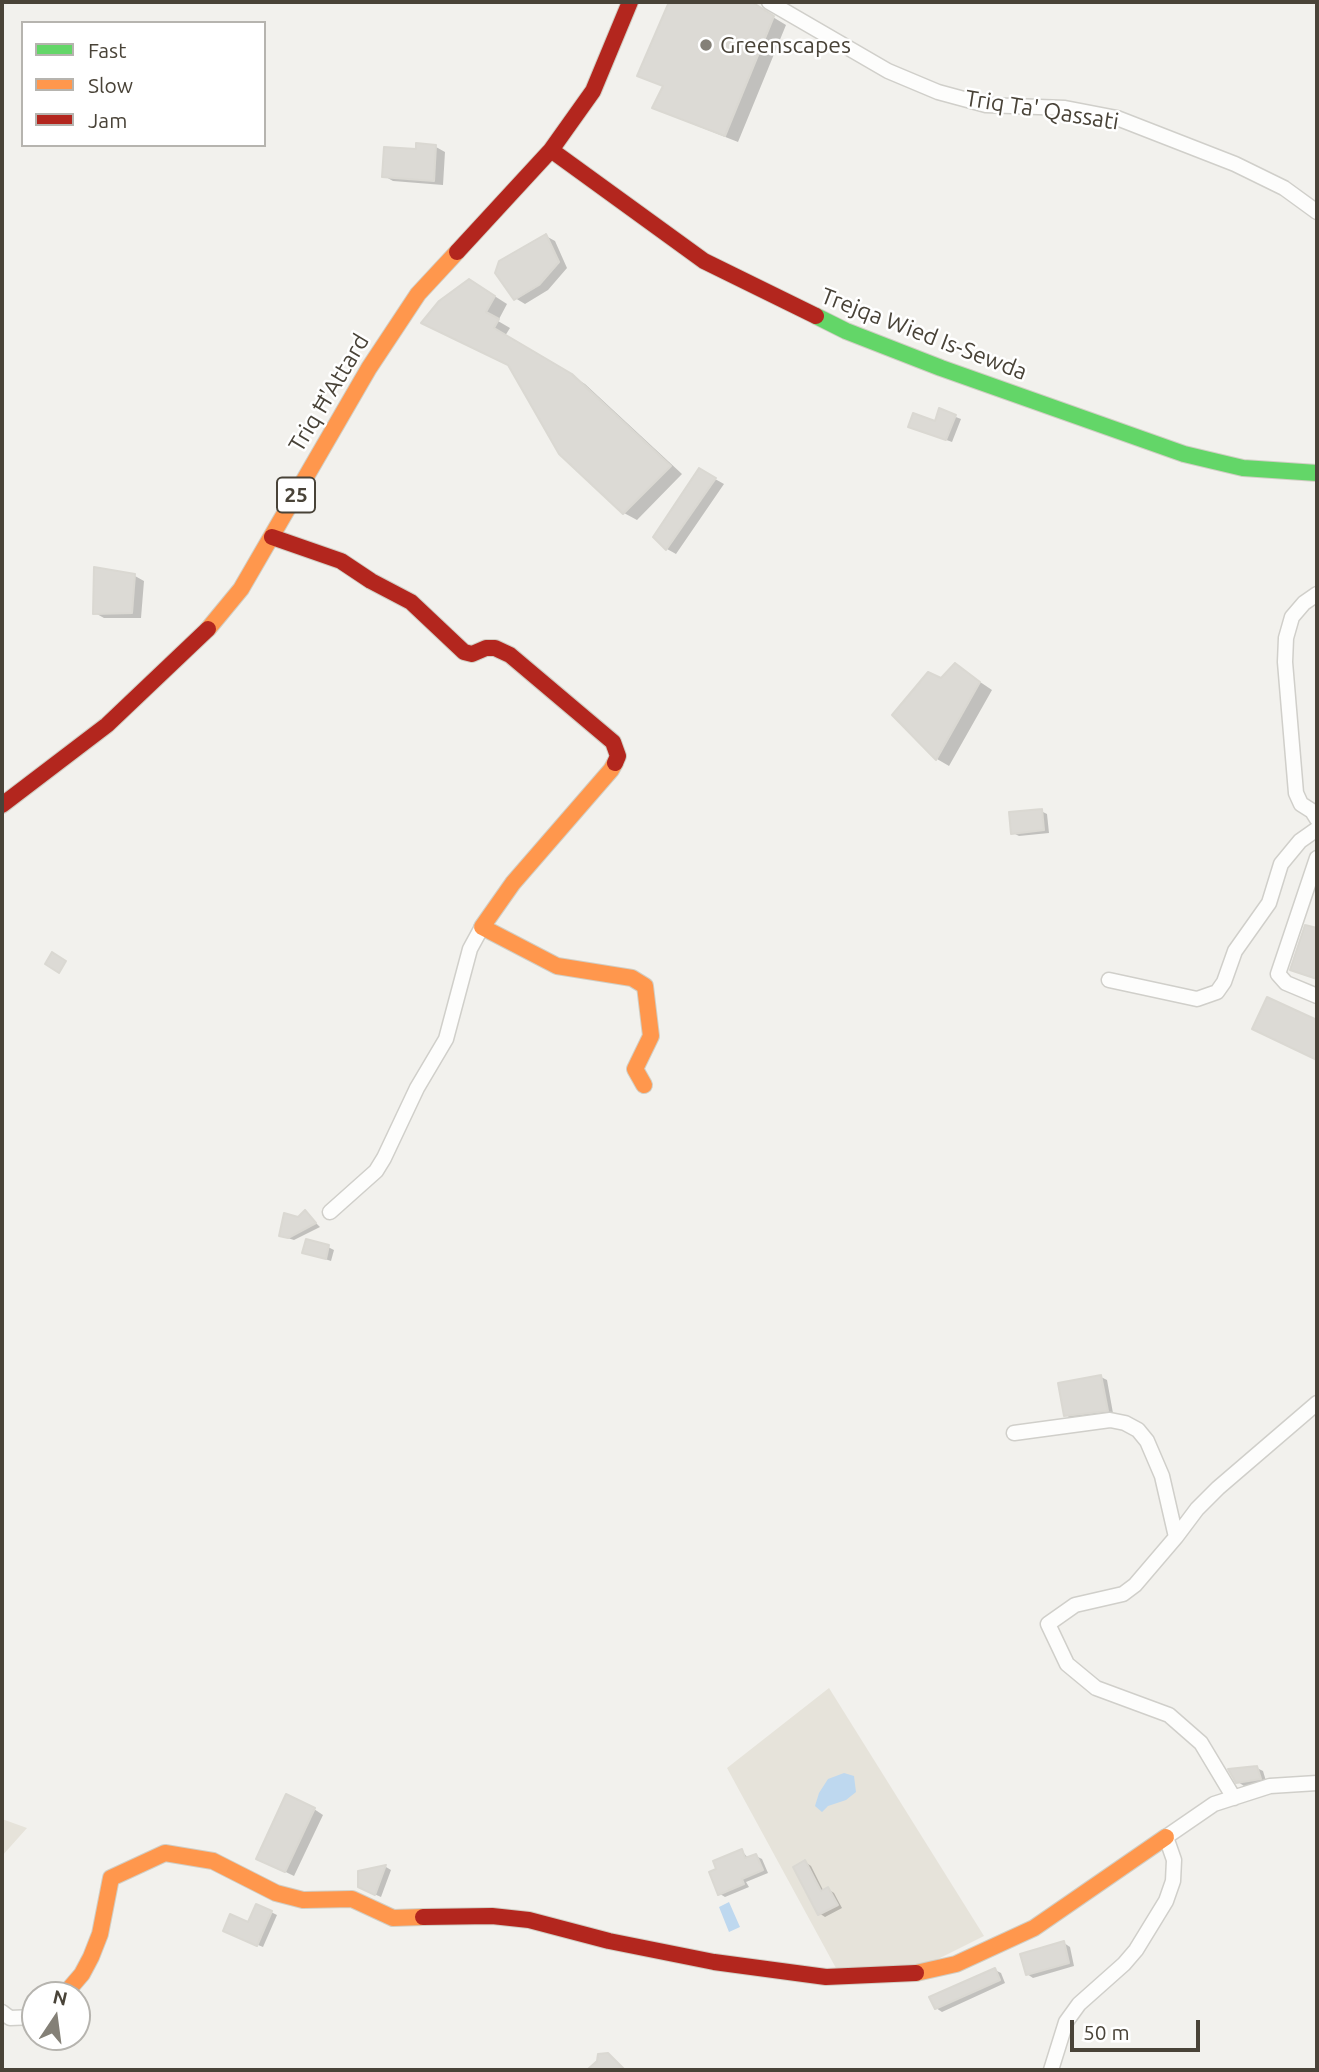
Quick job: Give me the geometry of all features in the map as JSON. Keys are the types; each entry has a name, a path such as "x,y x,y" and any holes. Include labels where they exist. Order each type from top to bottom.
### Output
{"street":[{"name":"25","path":"551,150 593,91 630,2"},
{"name":"Triq Ta' Qassati","path":"769,2 888,71 938,92 986,105 1065,108 1117,118 1236,164 1284,188 1317,212"},
{"name":"Trejqa Wied Is-Sewda","path":"551,150 704,261 846,331 941,368 1184,454 1243,468 1317,473"},
{"name":"Triq Ħ'Attard","path":"2,805 107,725 203,635 241,589 369,368 418,294 551,150"},
{"path":"272,537 341,561 411,602 464,653 471,654 486,648 495,648 510,655 563,702 599,727 617,749 618,756 611,771 513,883 482,927 470,949 446,1039 417,1088 384,1158 376,1171 330,1212"},
{"path":"1317,594 1304,603 1292,617 1286,638 1285,662 1296,793 1301,804 1312,811 1317,819"},
{"path":"1109,980 1197,999 1217,992 1224,982 1235,951 1269,902 1281,864 1300,841 1317,829"},
{"path":"1317,859 1278,974 1286,983 1317,996"},
{"path":"482,927 565,968 632,978 645,986 651,1036 635,1069 644,1085"},
{"path":"1234,1798 1201,1743 1169,1715 1096,1689 1067,1664 1048,1624 1075,1605 1123,1594 1135,1585 1197,1509 1218,1488 1317,1403"},
{"path":"1014,1433 1110,1420 1125,1423 1138,1430 1147,1441 1162,1476 1176,1537"},
{"path":"76,1981 91,1957 100,1934 111,1878 165,1853 213,1861 276,1893 303,1900 352,1899 393,1918 492,1916 529,1920 609,1941 714,1962 838,1977 929,1972 956,1964 1034,1928 1214,1804 1270,1786 1317,1783"},
{"path":"1051,2070 1066,2022 1079,2004 1136,1950 1166,1901 1173,1881 1174,1860 1166,1837"},
{"path":"2,2012 10,2018 21,2018"}],"shaded area":[{"path":"829,1688 984,1936 916,1970 837,1970 727,1768"},
{"path":"2,1819 27,1828 2,1856"}],"water":[{"path":"844,1773 854,1776 856,1792 846,1800 828,1806 822,1812 815,1806 819,1793 828,1779"},
{"path":"729,1902 740,1927 729,1932 719,1907"}],"building":[{"name":"Greenscapes","path":"669,2 752,2 774,16 725,136 652,108 663,86 637,76"},
{"path":"416,143 436,145 434,181 382,177 384,147 416,149"},
{"path":"546,234 559,262 539,285 514,300 495,273 499,261"},
{"path":"469,279 495,296 486,312 499,319 494,328 572,374 671,466 623,514 559,454 508,365 421,323 439,301"},
{"path":"939,408 956,415 946,440 908,427 913,413 935,421"},
{"path":"699,468 716,478 666,550 653,537"},
{"path":"94,567 135,574 132,613 93,614"},
{"path":"955,663 980,682 936,760 892,715 928,672 941,678"},
{"path":"1042,809 1044,830 1011,834 1009,812"},
{"path":"1305,925 1317,928 1317,979 1290,970"},
{"path":"52,952 66,961 59,973 45,964"},
{"path":"1267,997 1317,1020 1317,1060 1252,1029"},
{"path":"305,1210 316,1223 288,1238 279,1236 284,1213 298,1217"},
{"path":"306,1239 329,1245 326,1259 302,1253"},
{"path":"1101,1375 1108,1411 1064,1416 1058,1383"},
{"path":"1257,1766 1261,1779 1236,1783 1228,1769"},
{"path":"286,1794 315,1808 285,1872 256,1859"},
{"path":"742,1849 745,1858 756,1854 763,1870 742,1879 744,1884 718,1895 709,1872 716,1869 713,1861"},
{"path":"805,1860 821,1891 828,1887 838,1905 818,1915 793,1867"},
{"path":"386,1865 375,1895 358,1887 358,1871"},
{"path":"256,1904 272,1911 257,1946 223,1931 230,1914 248,1922"},
{"path":"1064,1941 1069,1963 1026,1975 1020,1954"},
{"path":"995,1968 1000,1980 935,2009 929,1997"},
{"path":"608,2053 625,2070 587,2070 597,2061 598,2054"}],"traffic: fast":[{"path":"816,316 846,331 941,368 1184,454 1243,468 1317,473"}],"traffic: slow":[{"path":"208,629 241,589 369,368 418,294 457,252"},
{"path":"615,763 513,883 482,927 557,966 632,978 645,986 651,1036 635,1069 644,1085"},
{"path":"916,1973 956,1964 1034,1928 1166,1837"},
{"path":"76,1981 91,1957 100,1934 111,1878 165,1853 213,1861 276,1893 303,1900 352,1899 393,1918 423,1917"}],"traffic: jam":[{"path":"457,252 551,150 593,91 630,2"},
{"path":"551,150 704,261 816,316"},
{"path":"272,537 341,561 411,602 464,652 472,654 486,648 495,648 510,655 613,742 618,756 615,763"},
{"path":"2,805 107,725 208,629"},
{"path":"423,1917 492,1916 529,1920 609,1941 714,1962 826,1977 916,1973"}],"place":[{"name":"Greenscapes","path":"706,45"}]}
